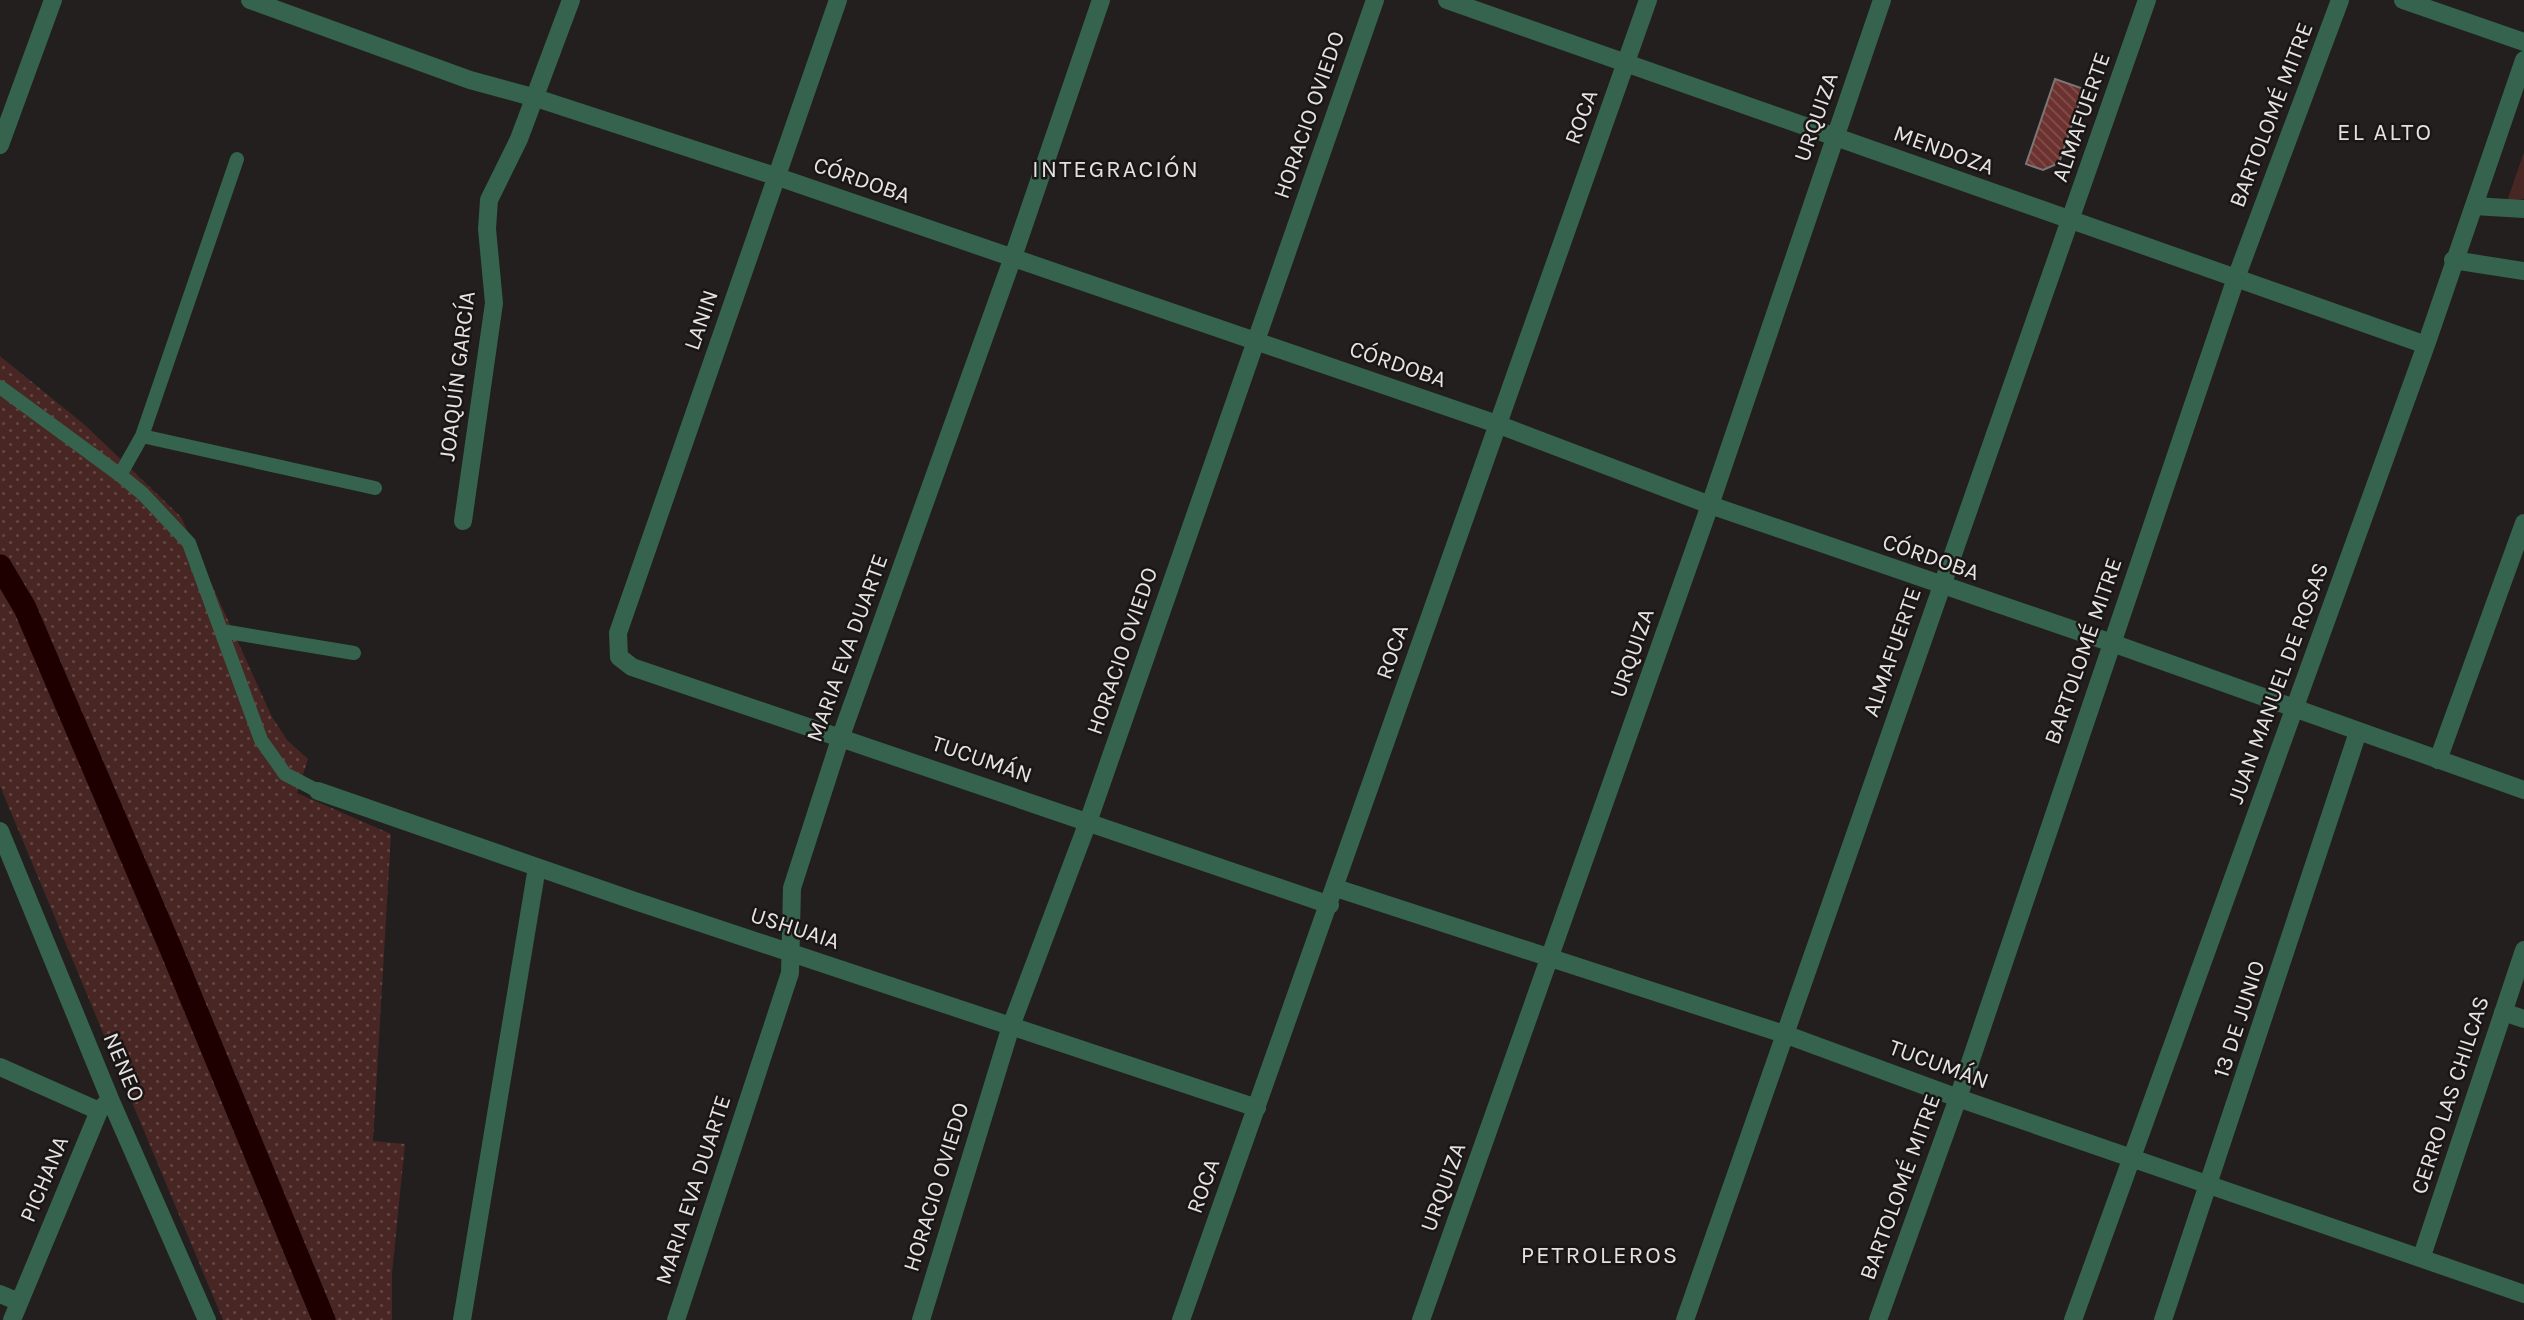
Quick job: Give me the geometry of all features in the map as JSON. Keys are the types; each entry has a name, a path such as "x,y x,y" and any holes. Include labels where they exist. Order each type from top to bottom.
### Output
{"street":[{"path":"0,145 53,0"},
{"name":"CÓRDOBA","path":"250,0 298,8 470,80 536,97 778,177 1497,424 1710,505 1940,587 2112,643 2524,790"},
{"name":"JOAQUÍN GARCÍA","path":"463,522 494,303 487,229 489,200 536,97 570,0"},
{"name":"LANIN","path":"620,657 618,633 838,0"},
{"name":"MARIA EVA DUARTE","path":"676,1320 790,973 789,913 792,888 841,736 1013,257 1101,0"},
{"name":"HORACIO OVIEDO","path":"921,1320 1011,1026 1088,822 1375,0"},
{"name":"MENDOZA","path":"1447,0 2426,345"},
{"name":"ROCA","path":"1181,1320 1333,897 1648,0"},
{"name":"URQUIZA","path":"1421,1320 1710,505 1882,0"},
{"name":"ALMAFUERTE","path":"1685,1320 1787,1035 1940,587 2147,0"},
{"name":"BARTOLOMÉ MITRE","path":"1878,1320 1958,1098 2236,278 2340,0"},
{"path":"2403,0 2524,42"},
{"name":"JUAN MANUEL DE ROSAS","path":"2073,1320 2135,1157 2426,345 2453,260 2524,60"},
{"path":"2474,206 2524,209"},
{"path":"2453,260 2524,271"},
{"path":"2438,760 2519,554 2524,523"},
{"name":"TUCUMÁN","path":"620,657 632,667 1088,822 1333,897 1551,958 1787,1035 1958,1098 2422,1256 2524,1294"},
{"name":"13 DE JUNIO","path":"2163,1320 2211,1184 2358,732"},
{"name":"USHUAIA","path":"318,791 791,953 1257,1108"},
{"name":"NENEO","path":"2,841 104,1105 207,1320"},
{"path":"462,1320 537,867"},
{"name":"CERRO LAS CHILCAS","path":"2422,1256 2524,950"},
{"path":"2504,1012 2524,1019"},
{"path":"0,1067 104,1105"},
{"name":"PICHANA","path":"12,1320 104,1105"},
{"path":"0,1294 19,1302"}],"lane":[{"path":"120,475 142,436 237,159"},
{"path":"0,387 120,475 143,494 189,543 261,740 285,774 318,791"},
{"path":"142,436 375,488"},
{"path":"222,631 354,653"}],"shaded area":[{"path":"2524,152 2524,199 2507,201"},
{"path":"0,356 86,426 181,517 272,717 287,740 308,759 297,793 391,834 373,1141 405,1144 392,1273 392,1320 223,1320 0,786"}],"building":[{"path":"2055,79 2084,89 2059,163 2043,170 2026,164"}],"waterway":[{"path":"0,566 25,608 171,949 324,1320"}],"district":[{"name":"EL ALTO","path":"2385,132"},
{"name":"INTEGRACIÓN","path":"1116,169"},
{"name":"PETROLEROS","path":"1600,1255"}]}
